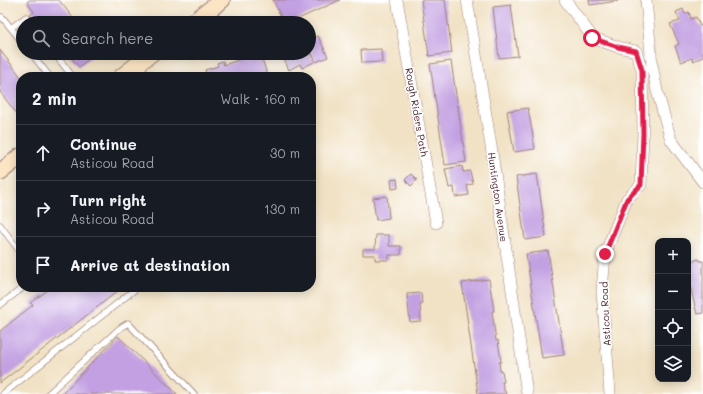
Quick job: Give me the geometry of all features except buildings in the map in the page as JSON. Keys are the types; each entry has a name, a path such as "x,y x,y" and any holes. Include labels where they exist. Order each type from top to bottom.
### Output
{"street":[{"path":"201,16 222,0"},
{"name":"Rough Riders Path","path":"397,0 436,223"},
{"name":"Huntington Avenue","path":"467,0 491,146 527,394"},
{"name":"Asticou Road","path":"565,0 592,38 618,47 636,51 642,70 643,134 641,185 627,199 605,254 602,291 610,394"},
{"path":"646,0 656,91 671,140 703,182"},
{"path":"128,72 143,60"},
{"path":"0,172 16,160"}],"lane":[{"path":"2,17 16,34"},
{"path":"11,28 16,24"},
{"path":"37,60 46,72"},
{"path":"60,60 69,72"},
{"path":"139,63 145,72"},
{"path":"0,226 16,247"},
{"path":"0,305 17,292"},
{"path":"3,394 132,292"},
{"path":"48,394 120,328 128,323 194,394"}],"route":[{"path":"592,38 618,47 636,51 642,70 643,134 641,185 627,199 605,254"}]}
